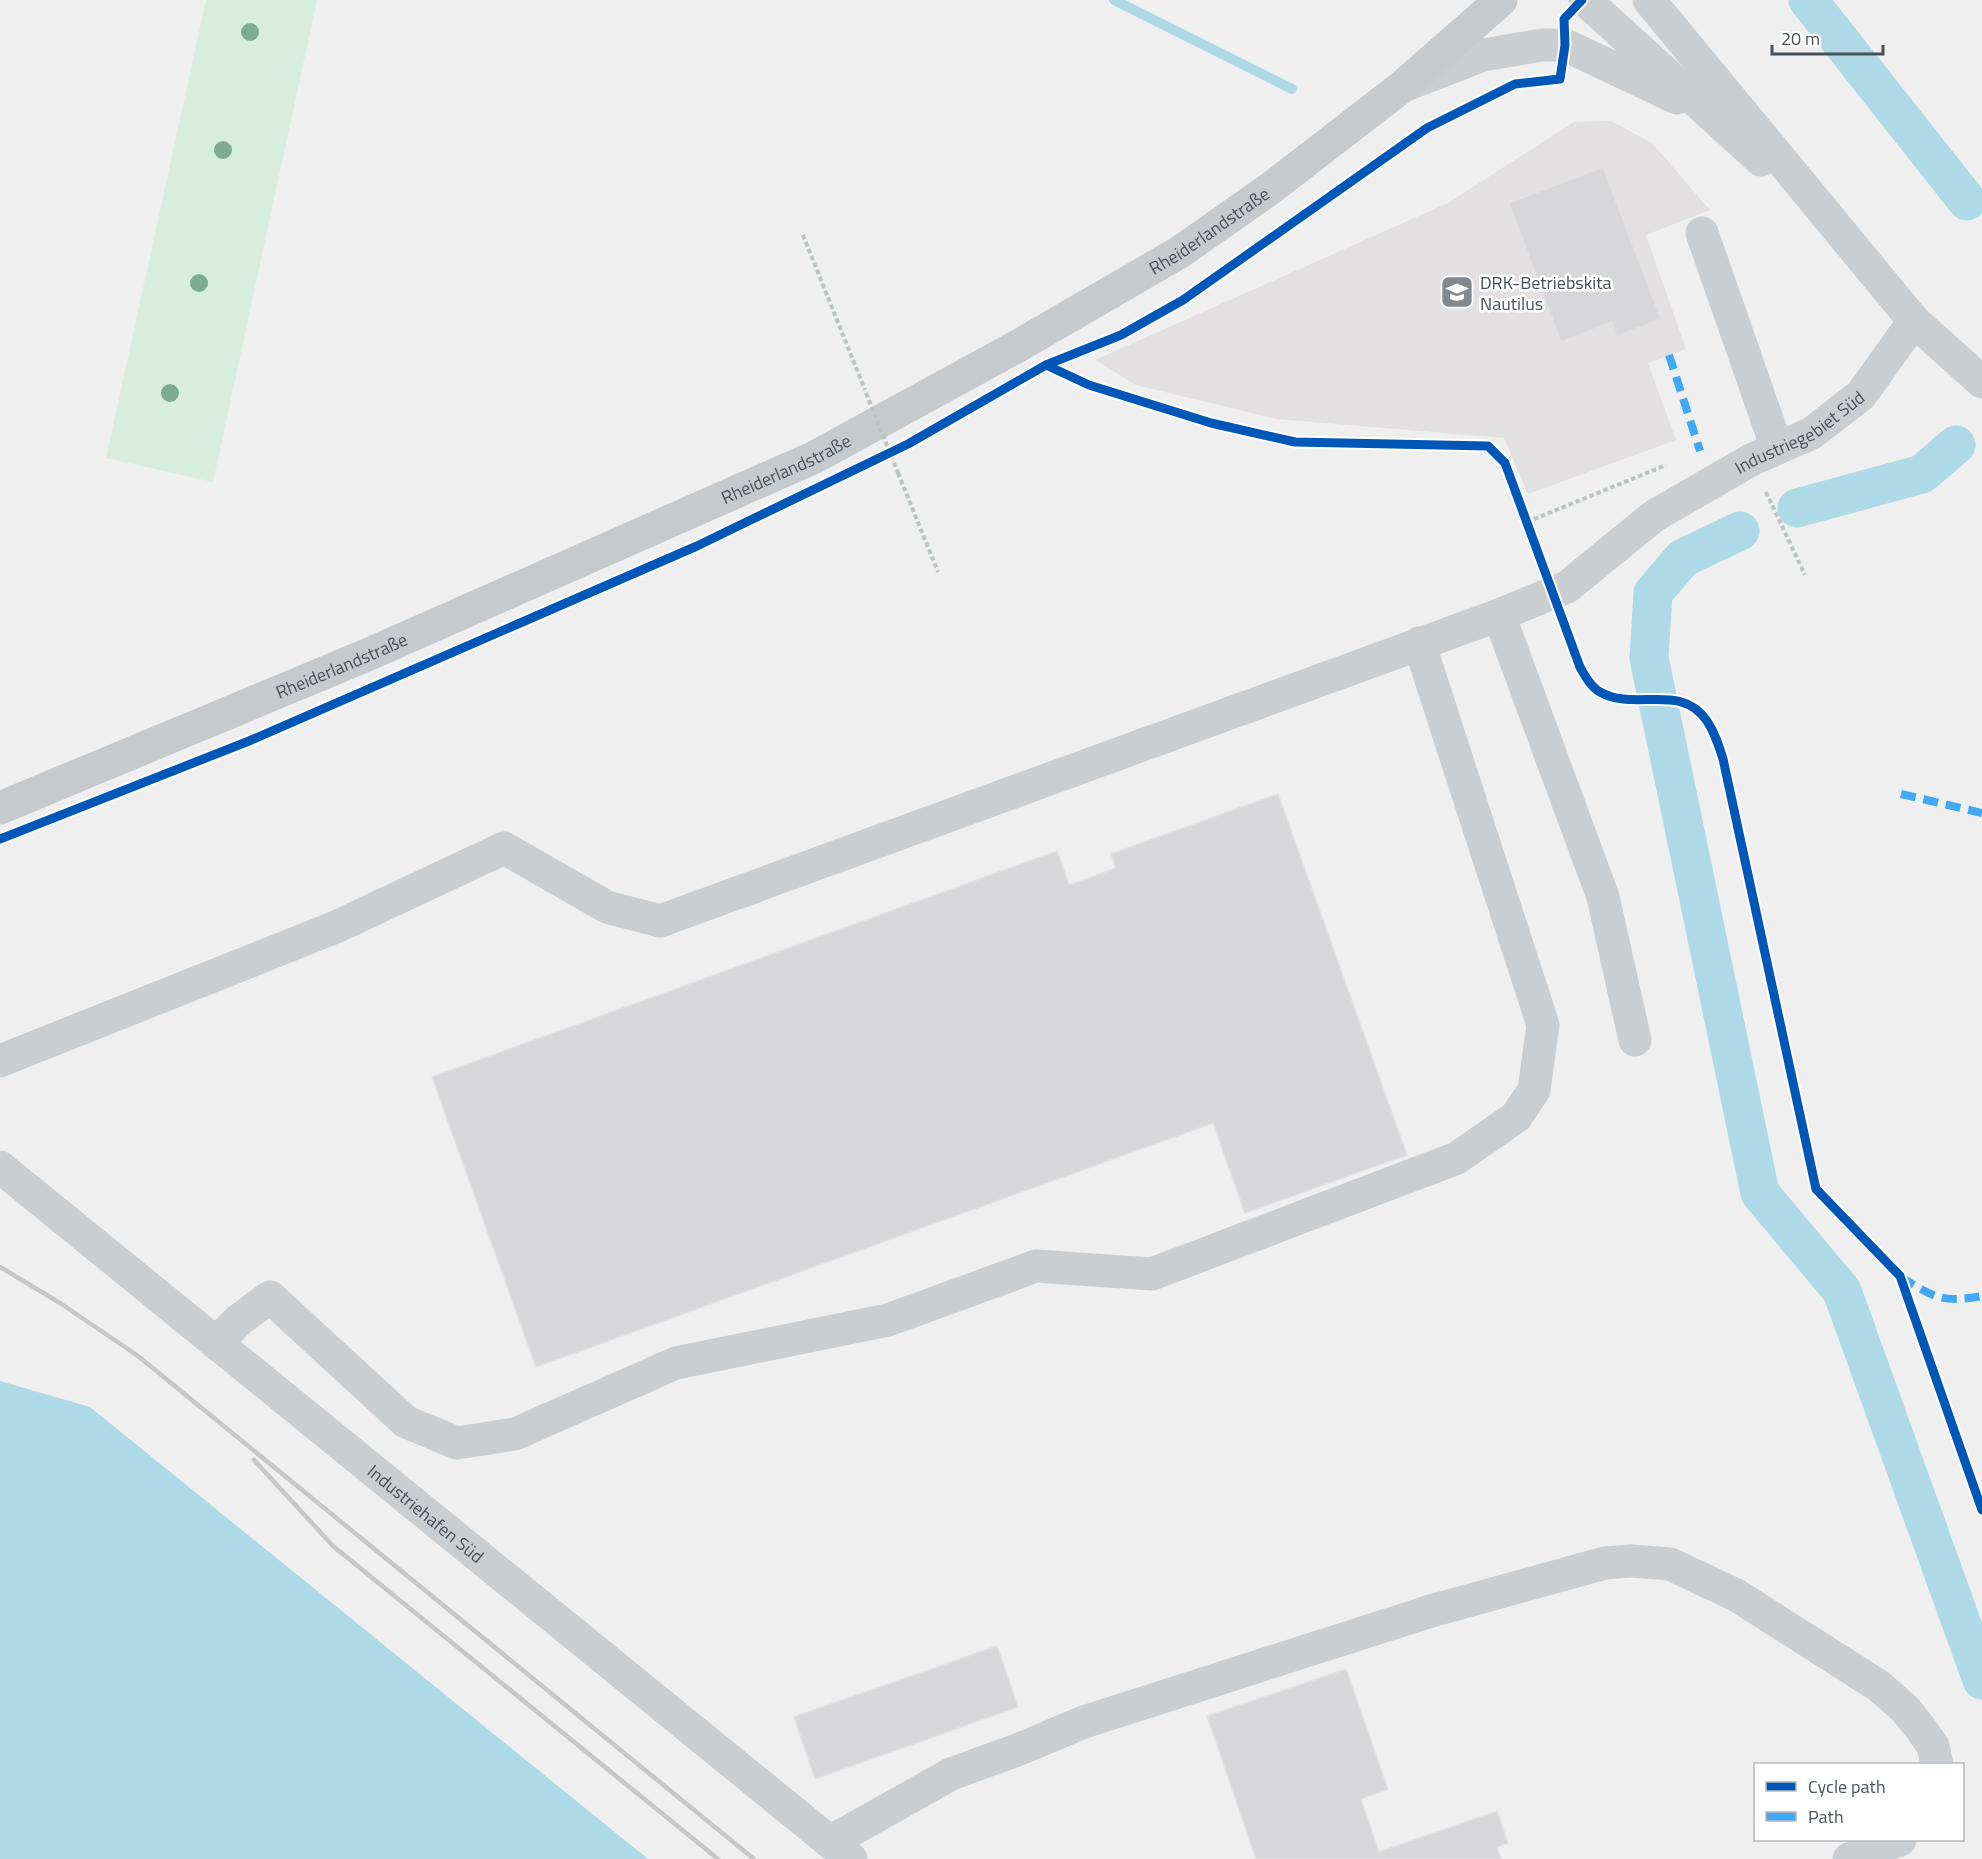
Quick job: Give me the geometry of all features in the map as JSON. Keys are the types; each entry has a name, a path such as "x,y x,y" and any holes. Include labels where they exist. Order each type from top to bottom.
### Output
{"main road":[{"name":"Rheiderlandstraße","path":"0,808 368,655 815,457 1018,346 1180,252 1271,188 1403,86 1501,0"}],"street":[{"path":"1585,0 1705,112 1830,219"},
{"path":"1649,0 1914,321 1982,382"},
{"path":"1403,86 1483,55 1542,45 1565,45 1705,112"},
{"path":"1702,233 1777,448"},
{"name":"Industriegebiet Süd","path":"0,1061 336,927 504,848 607,907 660,921 1499,615 1568,587 1654,516 1751,460 1812,433 1861,396 1914,321"},
{"path":"1499,615 1603,897 1635,1040"},
{"path":"216,1343 239,1320 270,1297 406,1422 457,1443 515,1434 676,1363 888,1320 1036,1266 1152,1274 1456,1158 1516,1117 1534,1090 1543,1025 1419,644"},
{"name":"Industriehafen Süd","path":"0,1167 841,1851"},
{"path":"841,1851 951,1774 1084,1722 1431,1611 1605,1563 1631,1561 1670,1564 1736,1595 1879,1686 1905,1709 1921,1729 1933,1746 1937,1763"},
{"path":"1849,1859 1895,1841"}],"path":[{"path":"803,236 939,572"},
{"path":"1764,489 1806,575"}],"shaded area":[{"name":"DRK-Betriebskita Nautilus","path":"1611,121 1652,143 1710,210 1646,235 1686,349 1648,363 1676,440 1528,494 1504,438 1276,419 1136,385 1095,360 1448,203 1574,122"}],"green space":[{"path":"206,0 317,0 213,482 106,458"}],"water":[{"path":"0,1381 90,1407 648,1859 0,1859"}],"building":[{"path":"1603,167 1661,319 1617,336 1612,322 1561,342 1509,203"},
{"path":"1278,794 1407,1155 1245,1213 1213,1123 536,1367 432,1077 1057,851 1069,885 1116,868 1111,854"},
{"path":"997,1646 1018,1707 815,1779 794,1717"},
{"path":"1346,1669 1388,1789 1361,1799 1379,1852 1497,1811 1508,1843 1497,1847 1501,1859 1256,1859 1207,1716"}],"waterway":[{"path":"1114,0 1292,89"},
{"path":"1808,0 1967,201"},
{"path":"1797,508 1922,474 1956,445"},
{"path":"1740,531 1683,558 1653,593 1649,658 1760,1193 1842,1291 1982,1680"}],"railway":[{"path":"0,1267 60,1303 138,1356 754,1859"},
{"path":"254,1460 333,1546 718,1859"}],"marked path":[{"path":"1669,355 1700,451"},
{"path":"1901,794 1982,813"},
{"path":"1901,1277 1939,1297 1957,1299 1982,1296"}],"cycle path":[{"path":"0,839 249,741 697,546 908,444 1046,365 1121,335 1183,300 1427,128 1515,84 1560,79 1565,45 1564,19 1582,0"},
{"path":"1046,365 1089,385 1211,423 1295,442 1488,446 1505,463 1580,667 1588,681 1600,692 1614,697 1671,700 1684,703 1696,709 1707,721 1715,735 1723,759 1816,1189 1900,1276 1982,1510"}],"place":[{"name":"DRK-Betriebskita Nautilus","path":"1457,292"}]}
